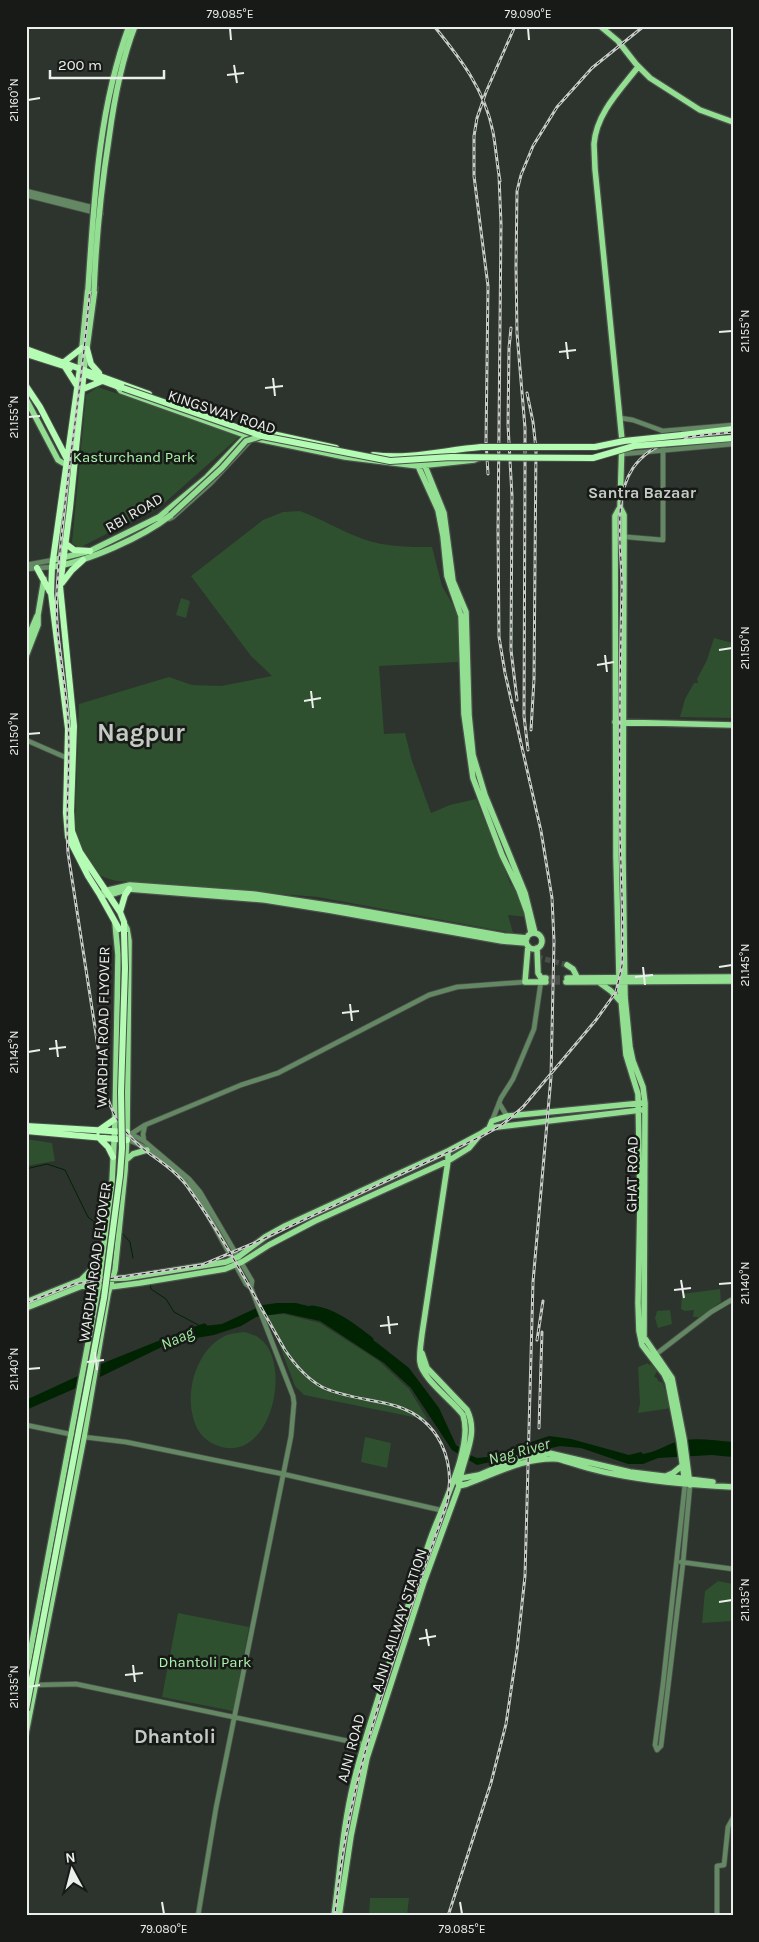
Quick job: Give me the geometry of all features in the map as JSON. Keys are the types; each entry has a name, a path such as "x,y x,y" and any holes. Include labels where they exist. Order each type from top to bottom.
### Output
{"highway":[{"path":"26,348 65,364 80,388 66,467 51,593 68,726 66,813 68,837 88,876 120,912 124,922 122,931"},
{"path":"65,364 84,348 91,364 102,378 258,432 391,458 481,447 595,447 624,441 733,429"},
{"path":"26,354 65,364"},
{"name":"KINGSWAY ROAD","path":"65,364 120,387"},
{"path":"82,371 75,466 60,586 74,726 72,831 80,852 105,893 115,922 122,931"},
{"path":"80,388 102,378"},
{"path":"26,386 40,407 66,467"},
{"path":"120,387 258,432 390,461 483,456 593,458 634,446 733,438"},
{"path":"26,391 59,449"},
{"path":"66,467 75,466"},
{"path":"66,544 74,550 90,551"},
{"path":"60,586 72,570 83,560"},
{"path":"37,568 51,593"},
{"path":"120,912 125,895 129,889"},
{"name":"WARDHA ROAD FLYOVER","path":"26,1693 101,1289 117,1169 122,931"},
{"name":"WARDHA ROAD FLYOVER","path":"26,1710 104,1298 120,1175 125,968 122,931"},
{"path":"98,1134 115,1119"},
{"path":"26,1126 98,1134 113,1157"},
{"path":"26,1131 128,1135"}],"main road":[{"path":"91,290 87,284 97,162 108,97 129,26"},
{"path":"91,290 99,159 106,114 129,26"},
{"path":"91,290 96,285 106,163 116,99 136,26"},
{"path":"82,371 114,100 130,40 136,26"},
{"path":"600,26 617,41 638,67 686,98 703,107 733,118"},
{"path":"620,508 623,454 594,168 594,144 595,132 601,117 638,67"},
{"path":"649,74 650,78 700,110 733,122"},
{"name":"KINGSWAY ROAD","path":"120,387 121,391 246,436 345,457 422,468 434,464 474,460 483,456"},
{"path":"26,400 58,460 66,467"},
{"path":"53,564 83,560 146,531 164,520 216,474 246,441 258,432"},
{"name":"RBI ROAD","path":"63,562 159,517 208,477 246,436 258,432"},
{"path":"418,456 442,522 447,576 461,616 464,706 473,778 502,855 519,890 530,937 537,948 538,973 544,980"},
{"path":"422,468 444,513 453,582 466,612 473,755 485,794 525,893 530,937 525,982 544,980"},
{"name":"GHAT ROAD","path":"621,902 616,857 615,722 615,516 620,508 624,515 622,980 630,1047 643,1087 643,1327 644,1337 668,1384 682,1440 688,1482"},
{"path":"26,656 38,624 44,579"},
{"path":"26,642 38,615"},
{"path":"615,722 733,725"},
{"path":"616,776 624,777"},
{"path":"105,893 130,885 265,900 502,941 540,935 541,945 537,948"},
{"path":"105,893 129,889 158,889"},
{"name":"WARDHA ROAD FLYOVER","path":"26,1675 72,1434 102,1260 115,1119 118,955 115,922"},
{"path":"26,1734 84,1437 108,1294 115,1270 128,1135 129,940 128,929 124,922"},
{"path":"527,956 537,957"},
{"path":"567,965 573,969 576,977"},
{"path":"622,980 600,983 567,980 576,977 622,980 733,981"},
{"path":"671,980 733,977"},
{"name":"GHAT ROAD","path":"622,980 620,1001 626,1055 642,1107 639,1117 638,1303 642,1346 654,1356"},
{"path":"600,983 612,990 620,1001"},
{"path":"26,1308 81,1287 110,1286 193,1276 225,1269 265,1238 285,1226 448,1151 489,1128 630,1107 638,1094"},
{"path":"630,1107 639,1117"},
{"path":"489,1128 492,1121 507,1116 642,1107"},
{"path":"26,1302 81,1280 123,1278 238,1260 314,1221 448,1161 469,1148 482,1133"},
{"path":"126,1160 133,1154 147,1150"},
{"name":"AJNI ROAD","path":"334,1916 352,1792 364,1744 416,1580 441,1510 458,1475 467,1447 463,1415 422,1370 420,1361 422,1334 448,1151"},
{"path":"81,1280 102,1260"},
{"path":"115,1270 123,1278"},
{"path":"108,1294 120,1285"},
{"path":"688,1482 615,1469 561,1454 548,1453 522,1457 479,1474 458,1475 459,1486 521,1463 548,1458 614,1474 688,1482 733,1485"},
{"path":"664,1477 673,1473 684,1463"},
{"name":"AJNI RAILWAY STATION","path":"339,1916 361,1784 371,1746 459,1486"},
{"path":"26,1683 36,1685"}],"street":[{"path":"26,193 102,212"},
{"path":"620,418 634,420 663,431 733,425"},
{"path":"615,536 662,540 663,431"},
{"path":"164,520 173,517 211,483 258,432"},
{"path":"623,454 733,444"},
{"path":"26,565 53,564"},
{"path":"26,570 53,564"},
{"path":"26,740 68,758"},
{"path":"492,1121 513,1079 534,1029 544,980"},
{"path":"128,1135 145,1125 278,1073 429,996 457,988 525,982"},
{"path":"499,1104 507,1116"},
{"path":"144,1142 145,1125"},
{"path":"128,1135 144,1142 189,1179 200,1192 238,1260 246,1284 251,1288 280,1360 294,1403 291,1436 216,1808 198,1916"},
{"path":"128,1135 134,1142 147,1150 174,1173 197,1195 238,1260"},
{"path":"654,1356 711,1312 733,1299"},
{"path":"26,1425 84,1437 126,1442 283,1474 449,1512"},
{"path":"680,1562 655,1745 657,1750 661,1746 680,1562 688,1482"},
{"path":"680,1562 733,1568"},
{"path":"36,1685 76,1684 371,1746"},
{"path":"717,1916 717,1866 724,1865 728,1826 733,1818"}],"green space":[{"name":"Kasturchand Park","path":"98,387 240,436 161,506 79,548 72,543 86,395"},
{"path":"300,511 372,542 397,546 432,547 442,586 460,621 458,662 379,666 384,734 405,733 412,761 431,813 450,805 476,799 510,883 521,898 527,917 508,915 513,933 318,897 117,881 92,870 83,856 75,826 79,704 169,677 192,685 221,686 272,676 251,656 191,576 263,520 283,512"},
{"path":"181,598 190,601 186,618 176,615"},
{"path":"714,638 733,643 733,718 680,717 685,699 694,683 698,683 697,679 707,660"},
{"path":"26,1139 52,1143 55,1161 26,1166"},
{"path":"720,1289 721,1302 699,1317 693,1317 694,1310 685,1311 681,1309 682,1294"},
{"path":"670,1310 672,1324 658,1328 655,1318 657,1311"},
{"path":"284,1314 320,1323 379,1361 409,1389 428,1420 304,1395 295,1386 268,1315"},
{"path":"245,1332 258,1337 269,1350 275,1368 275,1388 271,1409 263,1427 251,1441 235,1448 216,1445 204,1437 194,1422 191,1394 196,1370 208,1349 217,1341 233,1333"},
{"path":"648,1363 657,1371 654,1377 663,1383 672,1408 638,1413 640,1403 638,1367"},
{"path":"365,1437 391,1443 387,1468 361,1462"},
{"path":"718,1581 733,1584 733,1621 702,1623 705,1591"},
{"name":"Dhantoli Park","path":"178,1613 249,1627 233,1711 162,1697"},
{"path":"370,1898 409,1898 407,1916 369,1916"}],"water":[{"path":"296,1303 316,1308 376,1342 409,1368 439,1408 456,1445 477,1458 488,1457 549,1436 571,1439 629,1455 641,1452 643,1454 648,1453 673,1443 687,1440 733,1442 733,1457 712,1455 658,1458 643,1464 628,1464 581,1448 560,1446 477,1465 452,1450 411,1388 384,1363 320,1321 284,1313 256,1317 241,1326 214,1335 172,1342 100,1377 101,1364 168,1337 189,1333 204,1326 222,1324 263,1305"},
{"path":"78,1376 76,1388 26,1410 26,1400"}],"waterway":[{"path":"26,1169 47,1164 65,1170 88,1217 97,1224"},
{"path":"122,1233 130,1242 133,1258"},
{"path":"150,1284 151,1289 166,1299 174,1312 202,1327"},
{"name":"Nag River","path":"312,1309 335,1316 370,1340"},
{"name":"Naag","path":"179,1336 204,1327"}],"tunnel":[{"path":"537,957 567,965"},
{"path":"546,978 567,978"},
{"path":"546,982 566,982"}],"railway":[{"path":"130,26 112,93 101,161 86,335 63,517 56,606 68,719 68,853 104,1086 115,1116 126,1132 141,1147 181,1179 189,1189 227,1248 285,1350 297,1366 311,1380 331,1391 396,1406 411,1412 424,1421 434,1432 441,1444 449,1472 447,1503 378,1706 364,1758 351,1810 341,1863 335,1916"},
{"path":"434,26 470,75 484,102 493,132 500,181"},
{"path":"488,474 486,442 488,286 474,176 474,136 477,118 486,92 515,26"},
{"path":"528,750 524,716 525,428 517,333 517,191 521,175 533,146 557,107 592,68 644,26"},
{"path":"448,1916 491,1783 506,1724 517,1650 525,1576 533,1282 551,1077 554,941 552,898 541,831 505,673 499,637 498,531 501,224 499,176"},
{"path":"511,328 508,425 512,496 511,650 517,700"},
{"path":"527,393 536,449 534,679 531,730"},
{"path":"26,1303 74,1284 202,1265 252,1244 482,1136 502,1125 523,1107 596,1020 616,992 622,966 623,916 620,833 622,587 620,510 622,495 626,481 633,468 642,457 653,449 665,443 692,436 733,432"},
{"path":"537,1340 543,1301"},
{"path":"539,1428 542,1332"}],"district":[{"name":"Santra Bazaar","path":"642,492"},
{"name":"Nagpur","path":"141,732"},
{"name":"Dhantoli","path":"175,1736"}]}
